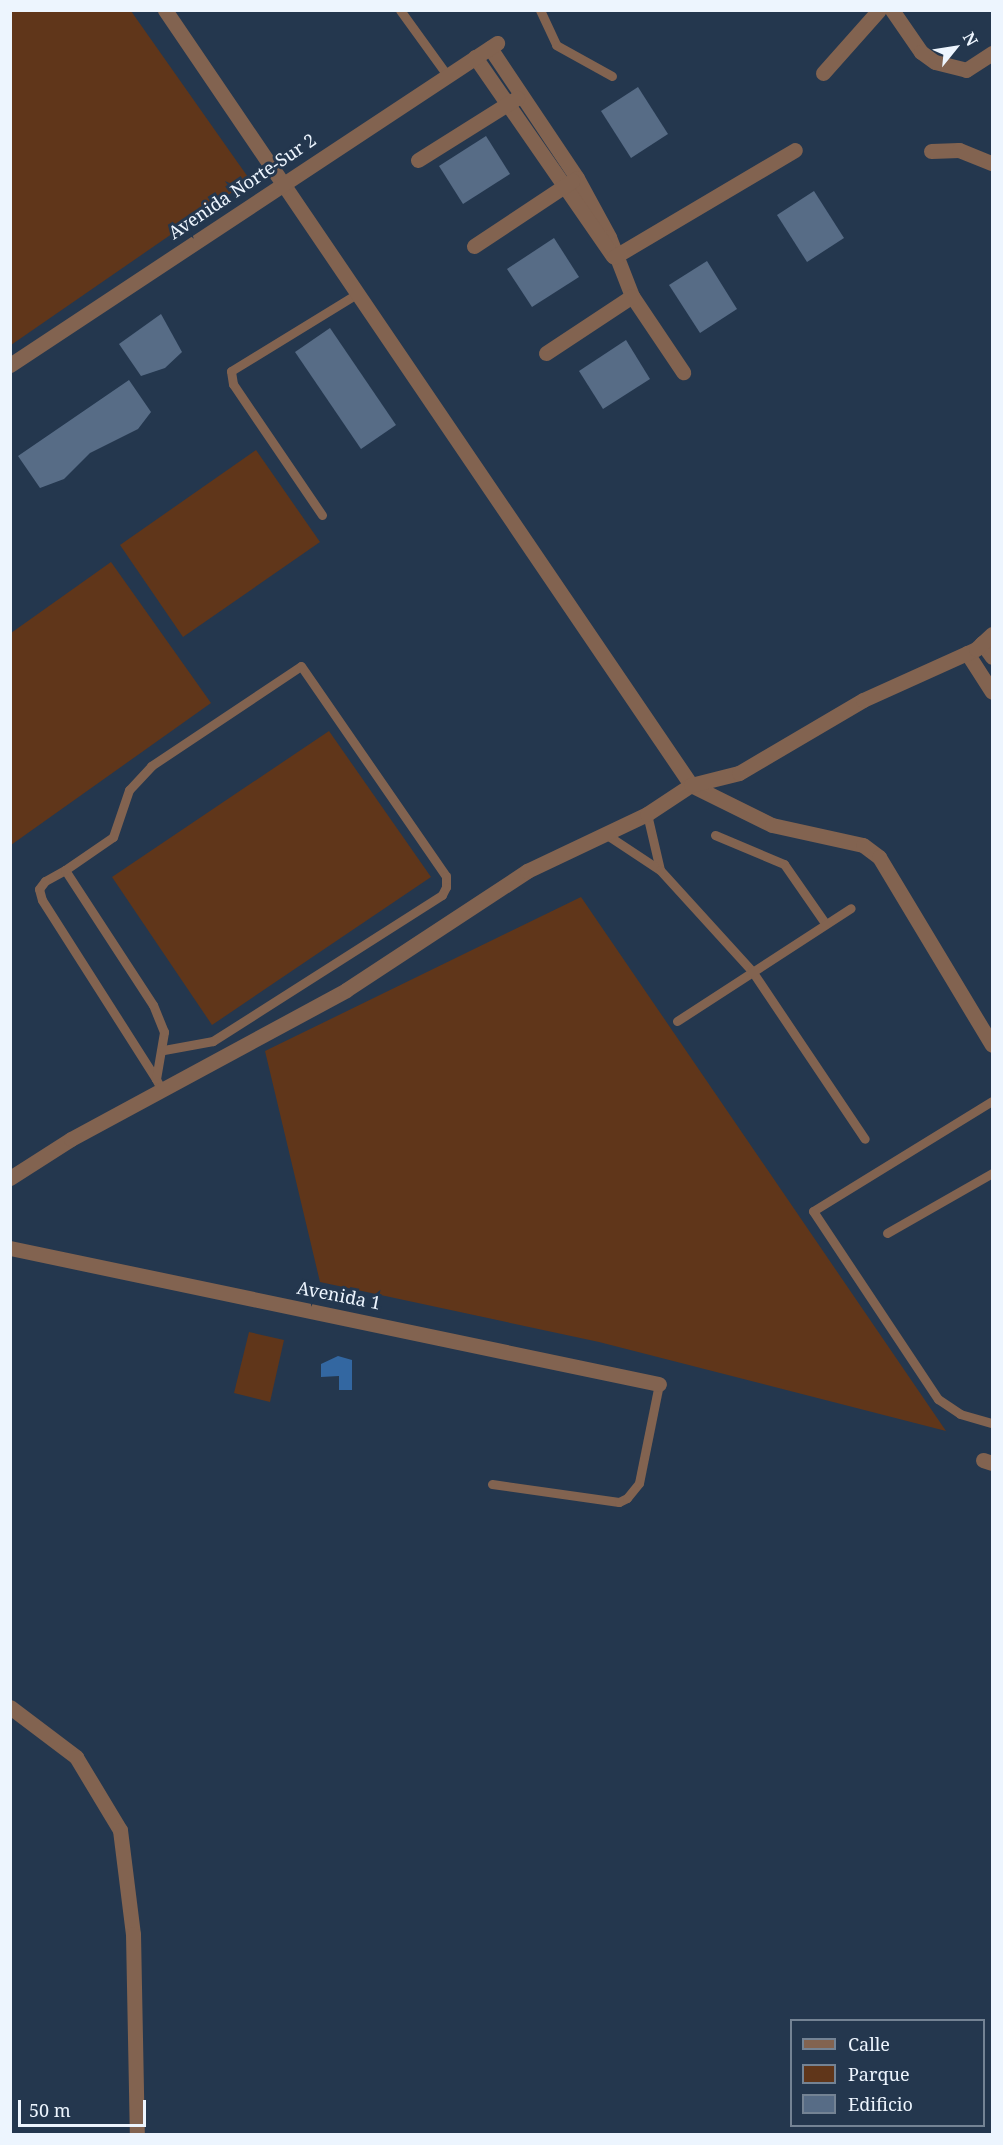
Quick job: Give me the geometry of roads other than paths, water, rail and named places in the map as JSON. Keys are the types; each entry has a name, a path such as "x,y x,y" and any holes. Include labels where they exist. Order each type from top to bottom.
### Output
{"street":[{"path":"165,10 355,295 691,785 772,825 862,845 879,857 993,1045"},
{"path":"823,73 879,10"},
{"path":"892,10 921,52 935,62 966,70 993,53"},
{"name":"Avenida Norte-Sur 2","path":"10,365 280,183 494,46 522,94"},
{"path":"475,57 508,103 571,182"},
{"path":"418,160 522,94 614,257 632,296 683,372"},
{"path":"614,257 795,150"},
{"path":"931,151 959,150 993,163"},
{"path":"474,246 571,182"},
{"path":"546,353 632,296"},
{"path":"10,1178 159,1085 346,990 509,881 646,813 691,785 739,772 863,700 967,653 987,639 993,657"},
{"path":"967,653 993,693"},
{"name":"Avenida 1","path":"10,1248 658,1384"},
{"path":"10,1707 76,1757 120,1830 134,1934 137,2134"}],"lane":[{"path":"400,10 447,75"},
{"path":"540,10 556,45 612,76"},
{"path":"322,515 232,384 231,371 355,295"},
{"path":"159,1085 42,900 39,889 45,881 113,837 129,790 151,766 301,666 446,876 442,895 226,1033 164,1050"},
{"path":"646,813 660,870"},
{"path":"604,833 660,870 752,971 865,1139"},
{"path":"715,835 784,864 825,923"},
{"path":"65,870 153,1005 164,1050 159,1085"},
{"path":"677,1021 851,908"},
{"path":"993,1101 813,1211 938,1399 960,1414 993,1423"},
{"path":"887,1233 993,1173"},
{"path":"492,1484 619,1502 627,1498 639,1483 658,1384"}],"water":[{"path":"338,1356 352,1360 352,1390 339,1390 339,1376 321,1377 321,1364"}]}
